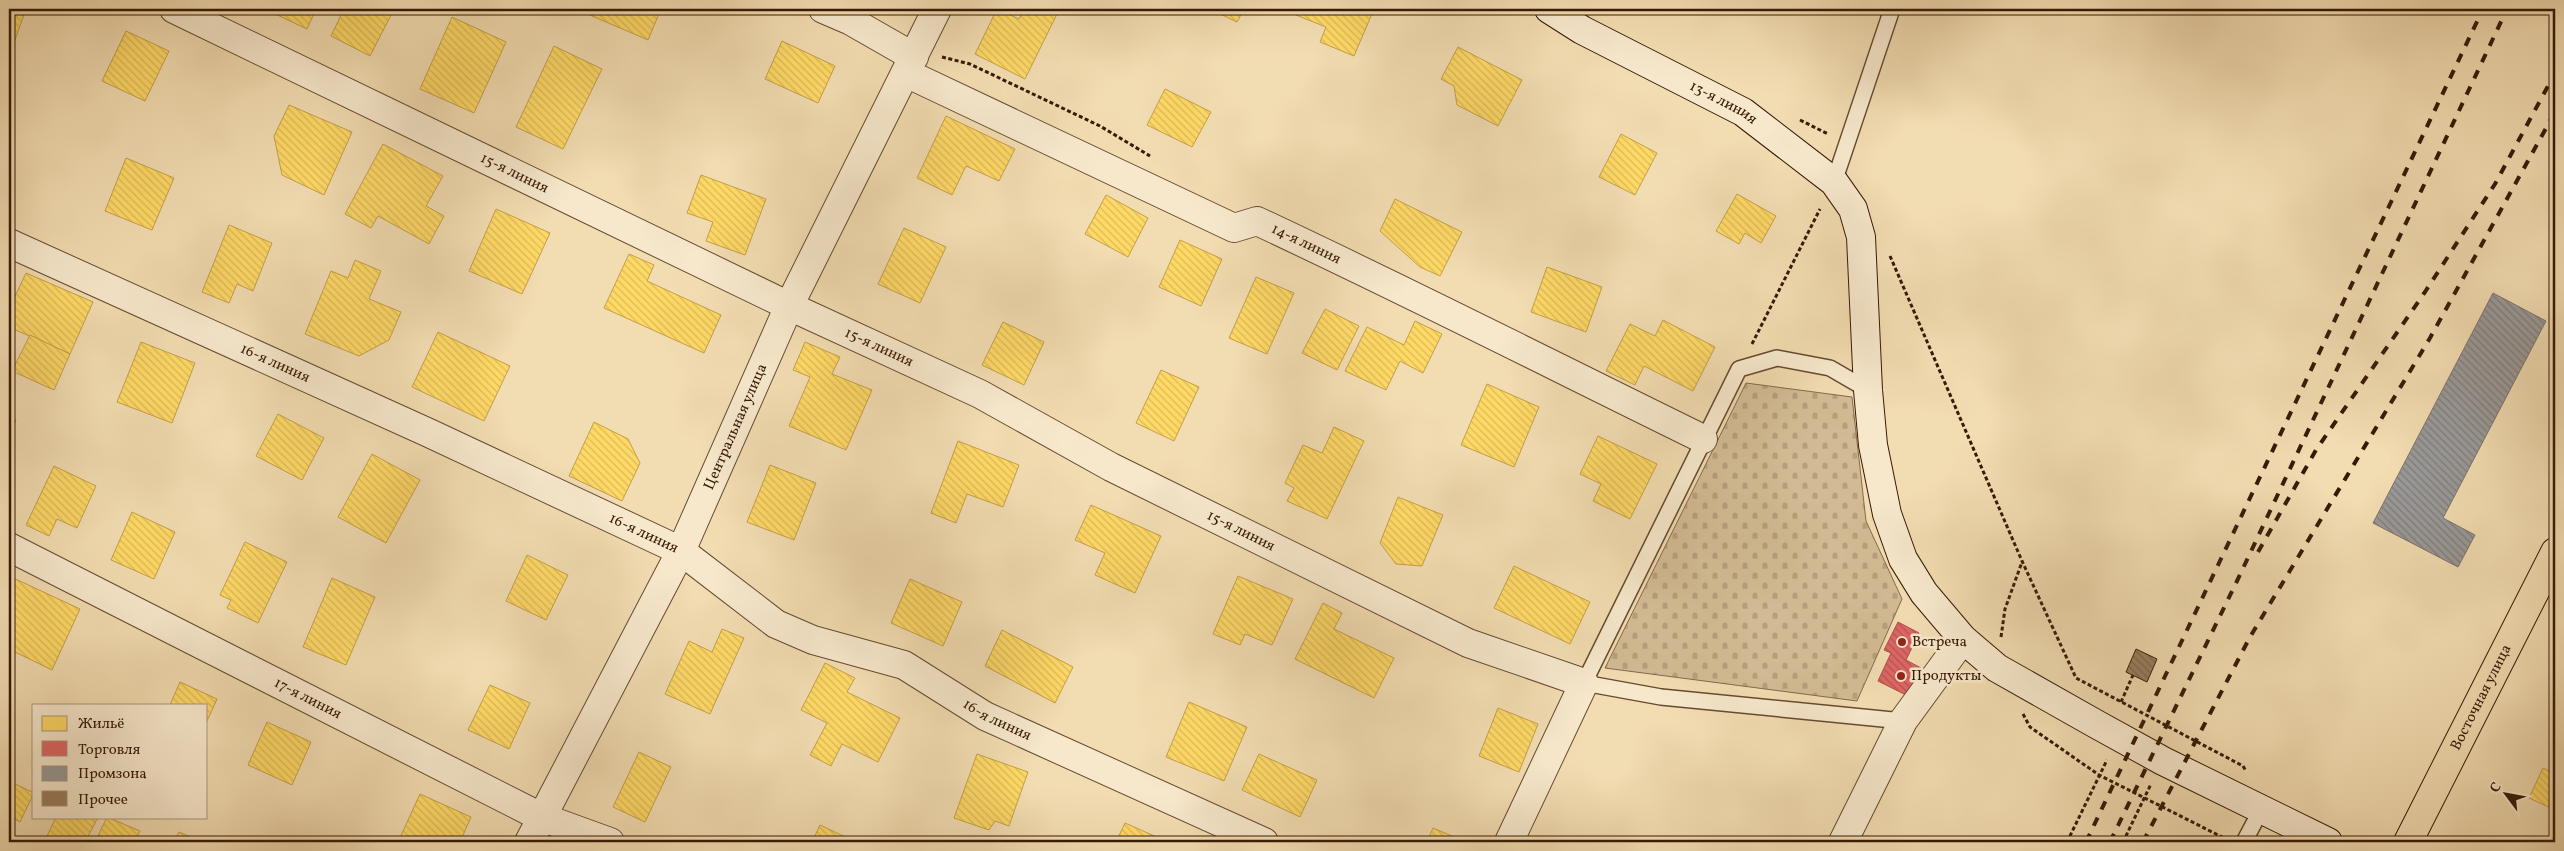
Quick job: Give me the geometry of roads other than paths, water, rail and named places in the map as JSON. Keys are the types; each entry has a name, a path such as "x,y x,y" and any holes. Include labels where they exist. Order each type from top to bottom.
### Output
{"main road":[{"name":"Восточная улица","path":"2408,842 2555,552"}],"street":[{"name":"15-я линия","path":"174,9 789,306 980,394 1110,467 1468,643 1584,683"},
{"name":"14-я линия","path":"823,9 851,21 910,65 1234,228 1257,222 1370,274 1420,301 1703,439"},
{"name":"Центральная улица","path":"529,842 681,551 789,306 937,9"},
{"name":"13-я линия","path":"1548,9 1582,30 1743,112 1834,182 1853,209 1861,237 1868,390 1876,462 1887,514 1903,559 1924,593 1963,639 1997,668 2096,724 2163,761 2328,842"},
{"name":"16-я линия","path":"9,243 429,433 681,551 776,624 813,640 904,665 985,716 1264,842"},
{"name":"17-я линия","path":"9,547 542,817 610,842"},
{"path":"1843,842 1904,721 1963,639"},
{"path":"1509,842 1584,683"}],"lane":[{"path":"1834,182 1892,9"},
{"path":"1868,390 1830,368 1777,358 1739,370 1703,439 1584,683 1661,697 1904,721"},
{"path":"2244,842 2262,808"}],"railway":[{"path":"2086,842 2483,9"},
{"path":"2110,842 2237,581 2507,9"},
{"path":"2258,552 2316,450 2425,292 2495,184 2555,73"},
{"path":"2143,842 2250,637 2430,338 2555,112"}],"place":[{"name":"Встреча","path":"1902,642"},
{"name":"Продукты","path":"1901,676"}]}
